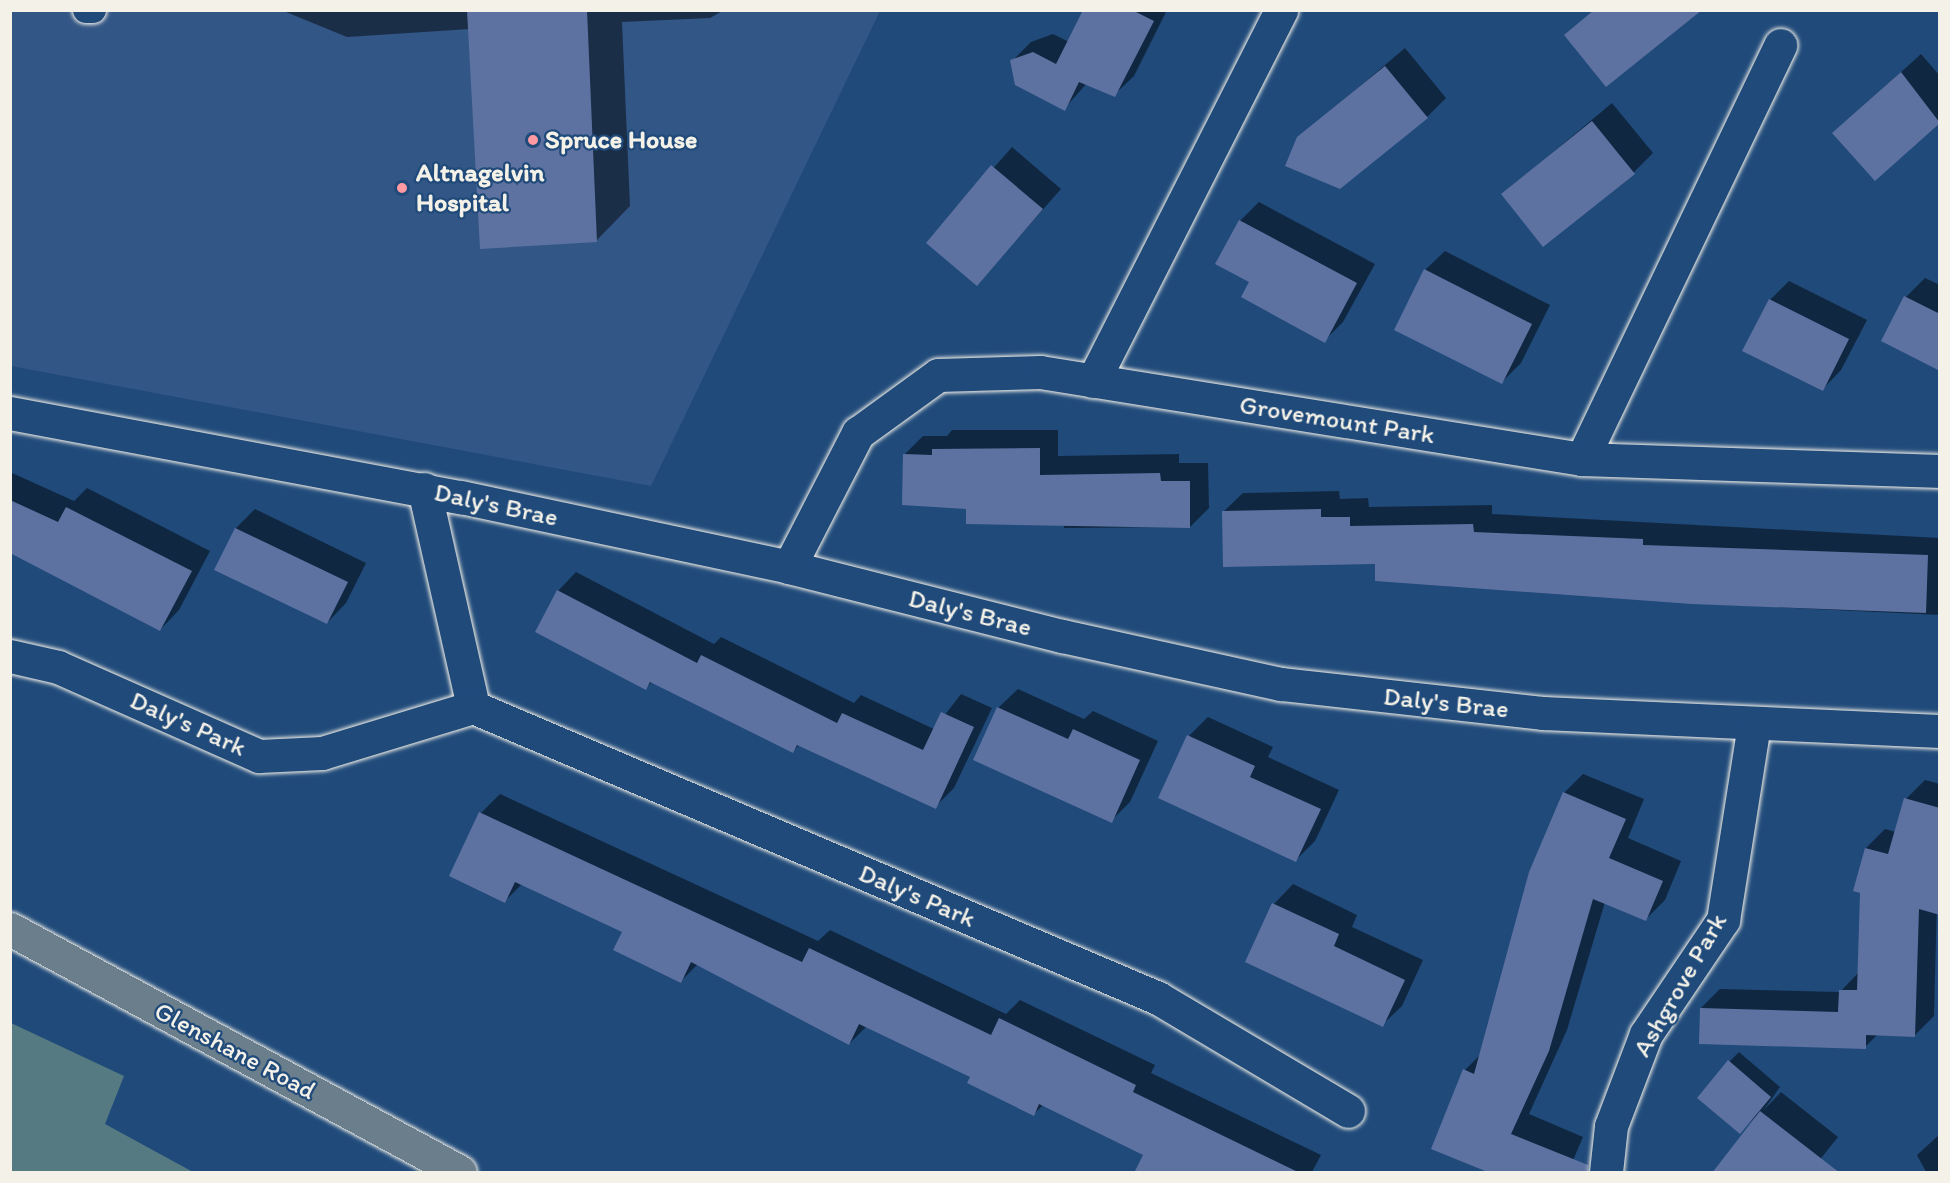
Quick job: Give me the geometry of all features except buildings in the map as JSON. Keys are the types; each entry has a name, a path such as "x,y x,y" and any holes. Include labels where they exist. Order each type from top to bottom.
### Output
{"highway":[{"name":"Glenshane Road","path":"10,929 460,1173"}],"street":[{"path":"1093,381 1281,10"},
{"path":"1582,459 1780,45"},
{"name":"Grovemount Park","path":"789,567 858,432 938,375 1040,372 1582,459 1940,471"},
{"name":"Daly's Brae","path":"10,413 424,489 789,567 1062,636 1281,684 1532,712 1940,732"},
{"path":"424,489 473,707"},
{"name":"Daly's Park","path":"10,656 58,667 259,756 322,753 473,707 1158,998 1348,1111"},
{"name":"Ashgrove Park","path":"1606,1173 1611,1126 1646,1034 1723,920 1754,724"}],"lane":[{"path":"86,10 93,10"}],"shaded area":[{"name":"Altnagelvin Hospital","path":"10,11 880,11 651,486 11,366"}],"green space":[{"path":"11,1023 124,1076 105,1124 193,1172 11,1172"}],"place":[{"name":"Spruce House","path":"533,140"},
{"name":"Altnagelvin Hospital","path":"402,188"}]}
